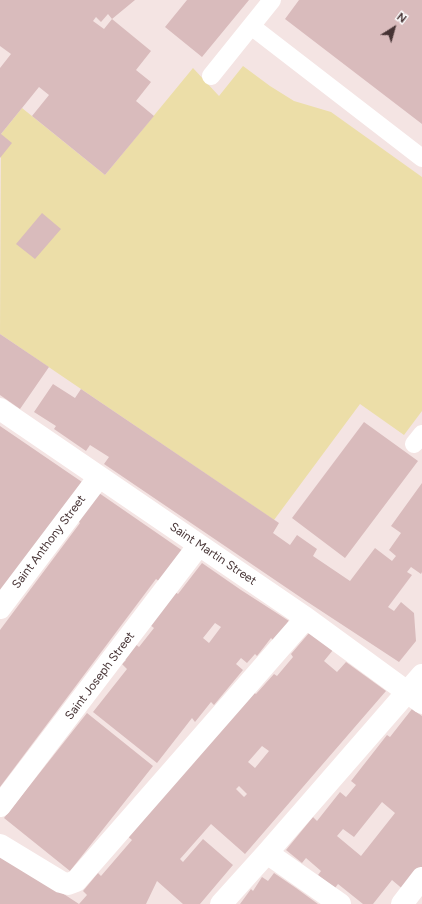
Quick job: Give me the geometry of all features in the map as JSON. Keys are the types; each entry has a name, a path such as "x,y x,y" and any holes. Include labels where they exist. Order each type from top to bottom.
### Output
{"street":[{"name":"Saint Martin Street","path":"0,409 306,618 415,698"},
{"name":"Saint Anthony Street","path":"0,608 99,477"},
{"name":"Saint Joseph Street","path":"0,806 199,545"},
{"path":"0,845 61,882 68,884 76,881 306,618"},
{"path":"221,904 267,853 415,698 422,675"},
{"path":"267,853 340,904"},
{"path":"402,904 422,878"}],"lane":[{"path":"211,76 272,0"},
{"path":"251,26 422,158"}],"shaded area":[{"path":"243,66 270,86 294,101 331,112 422,177 422,411 404,435 360,404 274,520 0,334 1,134 22,108 105,175 193,68 219,96"}],"building":[{"path":"0,0 135,0 112,19 151,51 136,70 151,82 136,101 154,116 105,175 32,116 49,95 39,87 1,134 12,143 0,158 0,68 11,54 0,46","holes":["108,14 112,19 104,29 93,21 96,17 101,22"]},
{"path":"187,0 249,0 202,57 165,27"},
{"path":"299,0 422,0 422,124 285,19"},
{"path":"42,213 61,229 35,259 16,244"},
{"path":"0,334 49,367 20,409 0,395"},
{"path":"53,384 75,398 81,389 279,523 273,533 290,545 297,535 317,549 313,556 350,581 375,548 392,561 396,556 389,550 401,533 391,526 422,483 422,572 421,574 411,567 407,572 412,575 388,607 394,611 401,602 414,613 416,641 399,662 104,464 109,457 90,445 86,451 54,429 56,426 34,412"},
{"path":"364,422 418,461 345,558 292,518"},
{"path":"0,426 82,482 0,591"},
{"path":"99,493 183,551 160,582 156,579 0,787 0,630 80,523 78,521"},
{"path":"202,563 289,621 274,641 271,638 257,656 255,654 247,663 241,658 236,664 243,670 214,705 211,702 195,722 192,718 157,763 93,712 127,669 122,664 126,660 122,658 134,643 139,647 154,628 150,625 175,592 178,594","holes":["215,623 221,627 209,643 203,638"]},
{"path":"309,633 333,650 324,661 337,672 346,662 386,691 245,854 211,824 180,859 183,862 203,839 233,865 200,904 183,904 157,881 146,904 79,904 87,895 83,891 98,873 101,876 132,840 126,835 252,691 256,694 274,674 277,676 293,657 291,654","holes":["262,746 269,751 255,768 248,762","239,786 247,794 244,797 236,789"]},
{"path":"412,709 422,716 422,870 405,891 392,880 373,904 363,904 338,884 335,888 318,875 321,871 306,858 302,863 286,850 313,817 317,821 340,792 346,797 356,785 351,781 387,735 390,737","holes":["382,802 395,813 361,856 337,836 343,829 354,837"]},
{"path":"87,713 153,766 70,871 4,818"},
{"path":"0,853 53,887 79,904 0,904"},
{"path":"274,873 318,904 240,904 251,889 253,891 262,877 268,881"}]}
